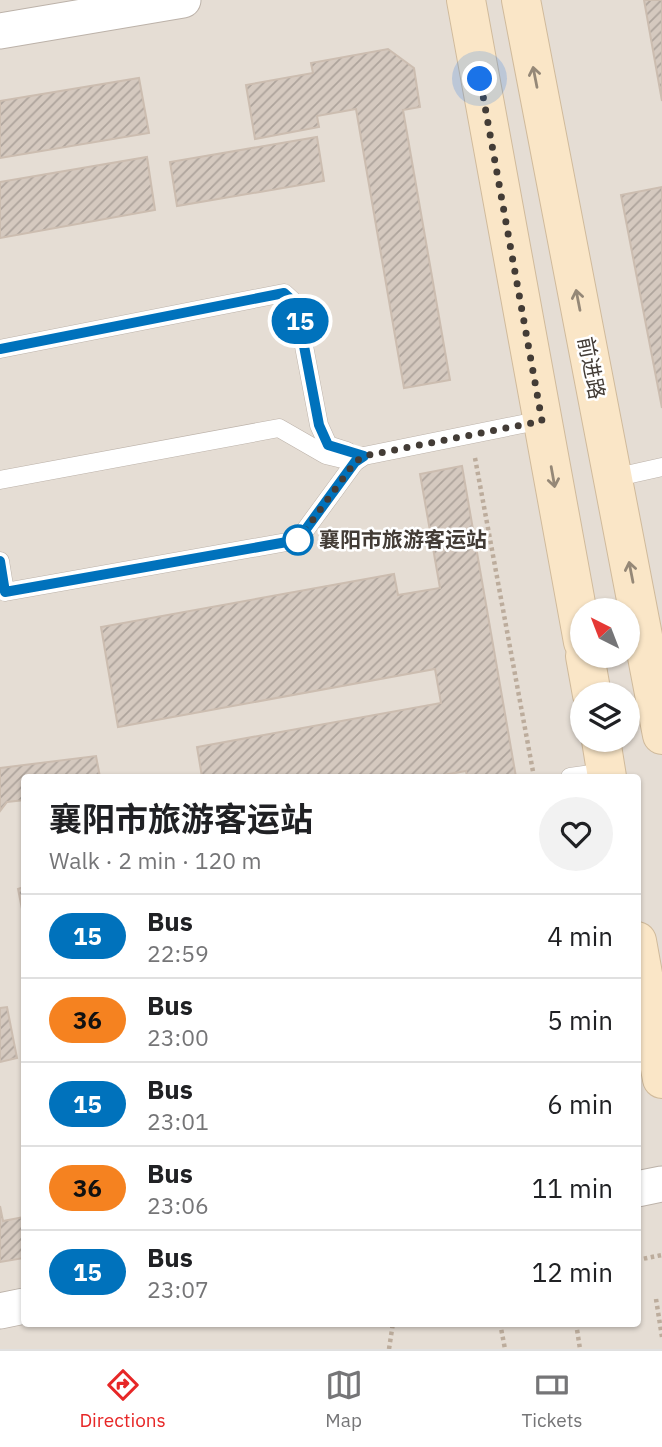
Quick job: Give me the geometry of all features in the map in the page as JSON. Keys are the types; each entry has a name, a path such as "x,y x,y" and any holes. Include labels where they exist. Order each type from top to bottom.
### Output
{"main road":[{"path":"466,0 575,598"},
{"name":"前进路","path":"521,0 662,735"},
{"path":"641,963 662,1079"}],"street":[{"path":"0,31 105,7 183,0"},
{"path":"641,1188 662,1184"},
{"path":"0,1311 21,1307"}],"lane":[{"path":"0,349 284,293 296,304 319,425 328,445 360,459"},
{"path":"0,480 279,428 326,455 360,459 542,421"},
{"path":"0,561 5,592 298,540 360,459"},
{"path":"612,478 662,467"}],"path":[{"path":"471,435 533,774"},
{"path":"641,1259 662,1255"},
{"path":"656,1299 662,1337"},
{"path":"390,1349 393,1327"},
{"path":"501,1327 505,1349"},
{"path":"577,1327 580,1349"}],"shaded area":[{"path":"0,0 662,0 662,1349 0,1349"}],"building":[{"path":"644,0 662,0 662,101"},
{"path":"388,49 414,68 420,107 403,110 450,380 404,388 356,109 317,116 319,127 255,139 246,85 313,73 311,63"},
{"path":"139,78 149,133 0,158 0,101"},
{"path":"317,137 324,181 177,206 170,162"},
{"path":"147,157 155,210 0,238 0,182"},
{"path":"662,187 662,408 621,195"},
{"name":"襄阳市旅游客运站","path":"462,466 515,774 466,774 466,771 449,774 202,774 197,747 441,703 435,669 118,727 101,627 394,574 398,595 440,588 420,474"},
{"path":"96,756 99,774 21,774 21,800 7,802 0,811 0,768"},
{"path":"7,1007 17,1058 0,1062 0,1008"},
{"path":"0,1206 3,1221 21,1218 21,1258 0,1262"}],"bus line":[{"name":"15","path":"0,349 284,293 296,304 319,425 328,445 364,456 355,462 298,540 5,592 0,561"}],"place":[{"name":"襄阳市旅游客运站","path":"298,540"}],"route":[{"path":"298,540 355,462 364,456 542,421 480,79"}]}
